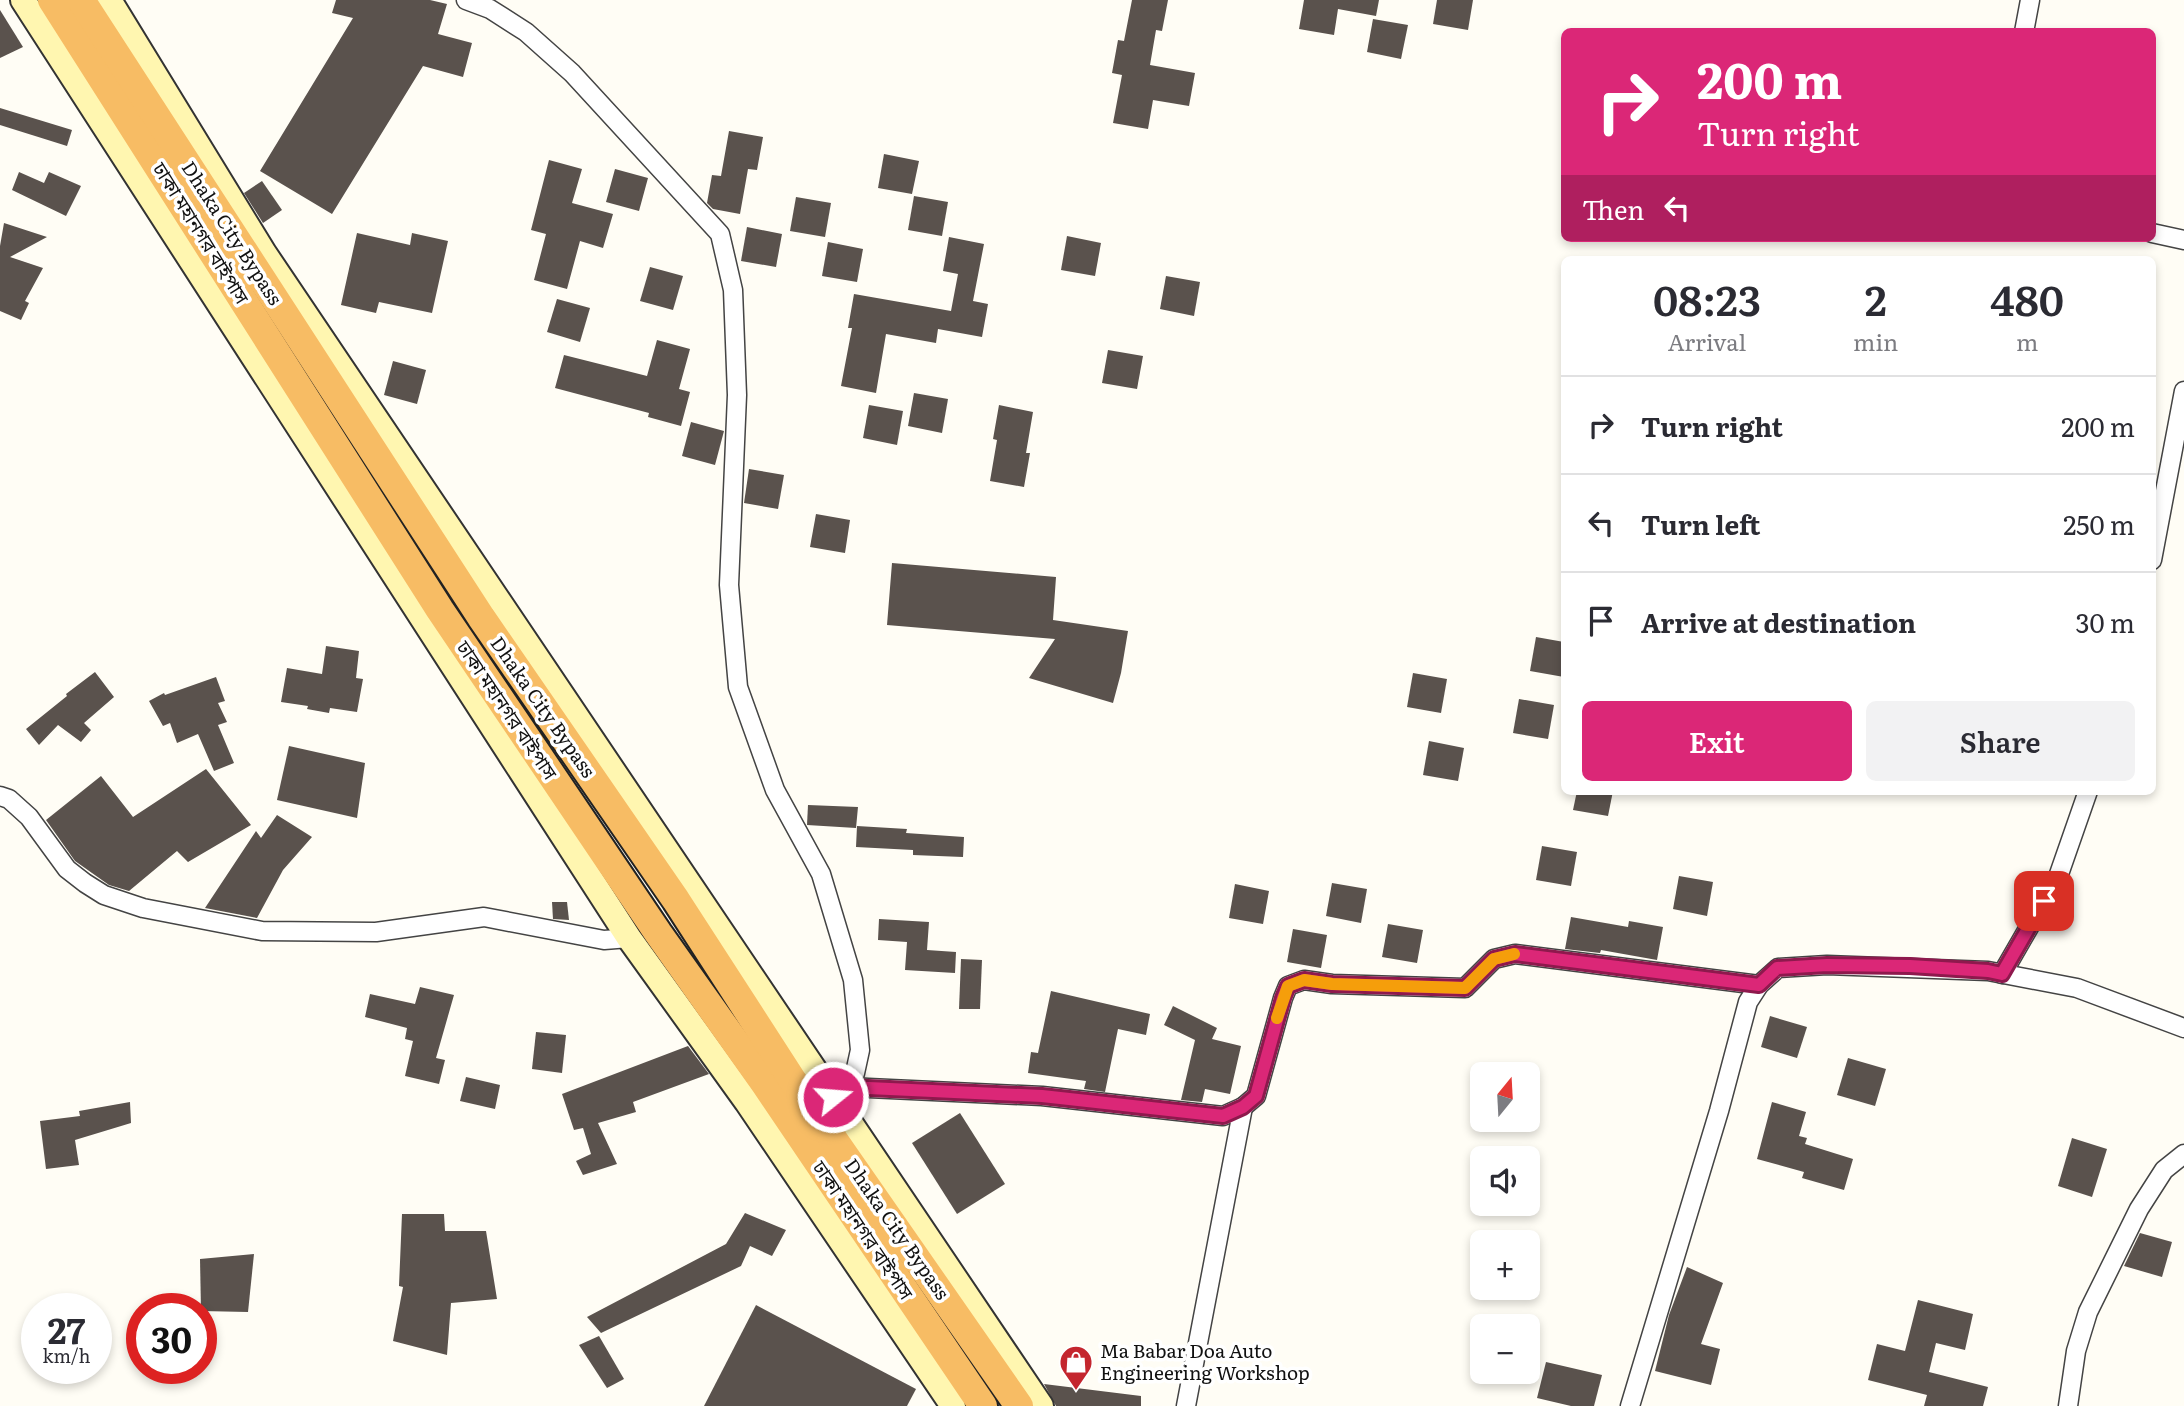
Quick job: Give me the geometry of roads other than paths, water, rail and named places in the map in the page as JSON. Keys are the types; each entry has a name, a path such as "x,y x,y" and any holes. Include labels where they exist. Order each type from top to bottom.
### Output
{"highway":[{"name":"ঢাকা মহানগর বাইপাস","path":"52,0 440,610 983,1406"},
{"name":"Dhaka City Bypass","path":"81,0 481,617 676,900 793,1081 1019,1406"}],"main road":[{"path":"23,0 629,938 747,1102 953,1406"},
{"path":"109,0 264,253 840,1092 979,1317 1041,1406"}],"street":[{"path":"466,0 490,9 526,32 572,73 720,234 733,290 737,395 729,585 738,687 775,790 821,874 853,980 860,1050 855,1073 840,1092"},
{"path":"2025,28 2030,0"},
{"path":"2156,234 2184,240"},
{"path":"2156,539 2184,391"},
{"path":"2002,974 2058,877 2087,795"},
{"path":"0,796 29,817 67,869 104,895 143,908 262,931 376,932 484,917 604,940 629,938"},
{"path":"840,1092 1042,1096 1223,1116 1243,1107 1256,1096 1288,986 1304,980 1332,984 1465,988 1494,959 1515,954 1759,985"},
{"path":"1630,1406 1711,1137 1748,1002 1759,985 1777,968 1827,965 1910,966 1988,971 2077,988 2184,1028"},
{"path":"1186,1406 1243,1107"},
{"path":"2068,1406 2076,1350 2088,1312 2139,1209 2164,1170 2184,1154"}],"place":[{"name":"Ma Babar Doa Auto Engineering Workshop","path":"1076,1392"}]}
